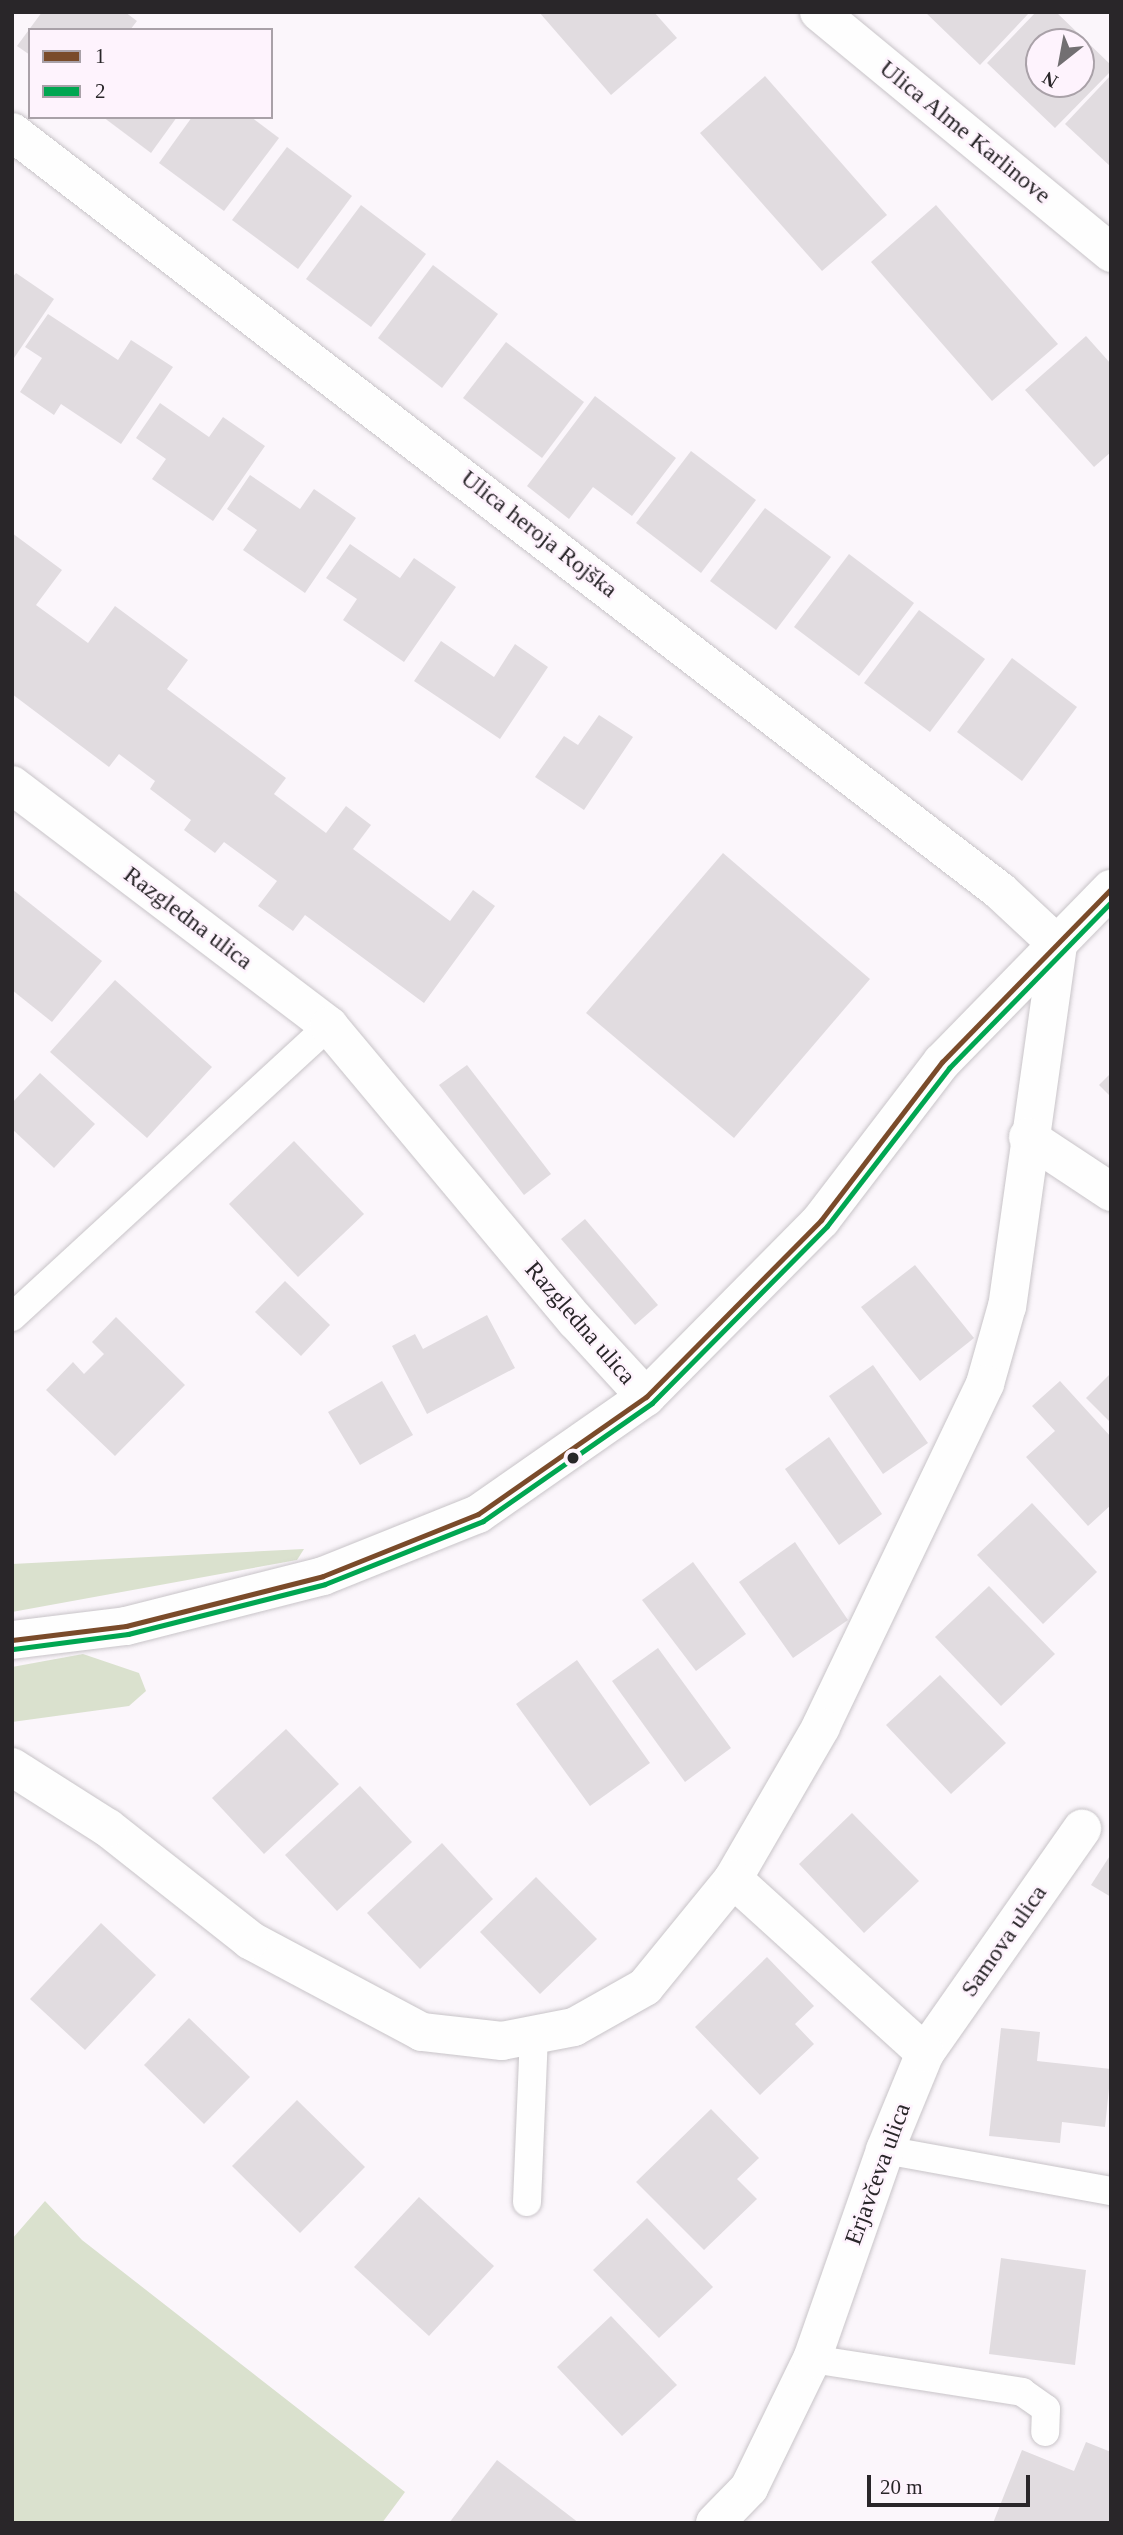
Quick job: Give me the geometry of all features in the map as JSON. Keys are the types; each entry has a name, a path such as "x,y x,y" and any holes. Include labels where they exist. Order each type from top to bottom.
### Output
{"street":[{"name":"Ulica Alme Karlinove","path":"819,12 1111,253"},
{"name":"Ulica heroja Rojška","path":"12,132 957,858 1058,945"},
{"name":"Razgledna ulica","path":"12,785 329,1026 576,1321 646,1397 478,1514 323,1576 126,1626 12,1640"},
{"path":"646,1397 821,1220 942,1062 1111,889"},
{"path":"12,1767 108,1828 250,1940 422,2032 502,2041 574,2027 645,1987 733,1879 821,1727 985,1384 1007,1306 1028,1137 1058,945"},
{"path":"1028,1137 1111,1192"},
{"name":"Samova ulica","path":"925,2053 1082,1829"},
{"path":"733,1879 925,2053"},
{"name":"Erjavčeva ulica","path":"715,2523 749,2488 812,2359 885,2150 925,2053"}],"lane":[{"path":"12,1317 329,1026"},
{"path":"527,2202 534,2035"},
{"path":"885,2150 1111,2191"},
{"path":"812,2359 1022,2392 1046,2409 1045,2432"}],"green space":[{"path":"304,1549 297,1560 12,1612 12,1564"},
{"path":"83,1654 139,1673 146,1691 129,1706 12,1722 12,1667"},
{"path":"45,2201 82,2240 405,2492 382,2523 12,2523 12,2239"}],"building":[{"path":"42,12 125,12 137,21 132,28 30,28"},
{"path":"539,12 654,12 677,38 611,95"},
{"path":"925,12 1030,12 980,65"},
{"path":"1036,12 1056,12 1073,28 1025,28 1025,98 1084,98 1055,128 987,63"},
{"path":"28,31 28,54 17,46"},
{"path":"1095,50 1111,65 1111,71 1095,87"},
{"path":"1111,75 1111,167 1065,124 1089,98 1095,98 1095,92"},
{"path":"765,76 887,215 822,271 700,133"},
{"path":"106,119 176,119 151,153"},
{"path":"191,119 254,119 279,138 224,211 159,163"},
{"path":"287,147 352,196 298,269 232,220"},
{"path":"361,205 426,254 371,327 306,279"},
{"path":"936,205 1058,344 992,401 871,262"},
{"path":"433,265 498,314 442,388 378,338"},
{"path":"16,273 54,299 12,361 12,278"},
{"path":"48,314 118,360 131,340 173,367 121,444 61,404 54,415 20,392 42,358 25,347"},
{"path":"1086,336 1111,364 1111,452 1094,467 1025,390"},
{"path":"506,342 584,402 542,458 463,398"},
{"path":"595,396 676,458 632,516 593,487 569,519 527,486"},
{"path":"160,403 209,437 223,417 265,446 213,521 152,479 166,459 136,438"},
{"path":"691,451 756,500 701,573 636,523"},
{"path":"250,475 300,509 314,489 356,518 305,593 243,550 257,530 227,509"},
{"path":"765,508 831,557 776,630 710,581"},
{"path":"12,533 62,570 36,605 88,643 115,606 188,660 167,689 286,778 274,794 326,833 346,806 371,825 353,849 450,921 473,890 495,906 424,1003 305,915 293,931 258,906 277,881 224,842 215,853 184,830 191,820 150,789 155,781 119,754 109,767 12,694"},
{"path":"350,544 400,578 414,558 456,587 404,662 343,620 357,599 326,578"},
{"path":"849,554 914,603 859,676 794,627"},
{"path":"919,610 985,659 930,732 864,683"},
{"path":"441,641 494,677 515,644 548,667 500,739 414,681"},
{"path":"1012,658 1077,707 1022,781 957,732"},
{"path":"599,715 633,737 584,810 535,777 564,736 578,745"},
{"path":"723,853 870,979 734,1138 586,1013"},
{"path":"12,889 102,961 52,1022 12,990"},
{"path":"115,980 212,1067 147,1138 50,1052"},
{"path":"467,1065 551,1174 524,1195 439,1085"},
{"path":"40,1073 95,1124 54,1168 12,1129 12,1103"},
{"path":"1111,1073 1111,1097 1099,1085"},
{"path":"294,1141 364,1214 298,1277 229,1204"},
{"path":"585,1219 658,1305 635,1325 561,1239"},
{"path":"915,1265 974,1338 920,1381 861,1307"},
{"path":"285,1281 330,1325 301,1356 255,1312"},
{"path":"487,1315 515,1368 427,1414 392,1346 415,1334 423,1349"},
{"path":"116,1317 185,1385 115,1456 46,1390 73,1362 84,1374 104,1354 92,1342"},
{"path":"873,1365 928,1443 883,1474 829,1396"},
{"path":"1111,1373 1111,1423 1086,1398"},
{"path":"382,1381 413,1435 360,1465 328,1412"},
{"path":"1060,1381 1111,1437 1111,1505 1088,1526 1026,1457 1055,1431 1032,1406"},
{"path":"829,1437 882,1514 839,1545 785,1469"},
{"path":"1032,1503 1097,1572 1043,1624 977,1555"},
{"path":"795,1542 848,1620 793,1658 739,1582"},
{"path":"693,1562 746,1634 696,1671 642,1600"},
{"path":"989,1586 1055,1654 1001,1706 935,1637"},
{"path":"658,1648 731,1748 685,1782 612,1681"},
{"path":"577,1660 650,1763 590,1806 516,1704"},
{"path":"940,1675 1006,1743 951,1794 886,1725"},
{"path":"286,1729 339,1784 264,1854 212,1798"},
{"path":"360,1786 412,1842 337,1911 285,1855"},
{"path":"852,1813 919,1881 864,1933 799,1864"},
{"path":"442,1843 493,1899 420,1969 367,1913"},
{"path":"1111,1854 1111,1897 1091,1885"},
{"path":"536,1877 597,1939 540,1994 480,1932"},
{"path":"101,1923 156,1975 85,2050 30,1999"},
{"path":"767,1957 814,2006 795,2024 814,2044 760,2095 695,2027"},
{"path":"189,2018 250,2077 204,2124 144,2065"},
{"path":"1001,2028 1040,2032 1037,2061 1111,2069 1105,2127 1062,2122 1060,2143 989,2136"},
{"path":"297,2100 365,2167 300,2233 232,2166"},
{"path":"711,2109 759,2158 737,2179 757,2199 704,2250 636,2182"},
{"path":"419,2197 494,2266 429,2336 354,2267"},
{"path":"647,2218 713,2287 659,2338 593,2270"},
{"path":"1001,2258 1086,2270 1075,2365 989,2354"},
{"path":"611,2316 677,2385 622,2436 557,2367"},
{"path":"1086,2442 1111,2452 1111,2523 993,2523 1022,2450 1074,2471"},
{"path":"497,2460 579,2523 449,2523"}],"transit line":[{"name":"1","path":"12,1640 126,1626 323,1576 478,1514 646,1397 821,1220 942,1062 1111,889"},
{"name":"2","path":"13,1649 128,1634 325,1584 483,1521 652,1403 827,1226 949,1068 1111,902"}]}
